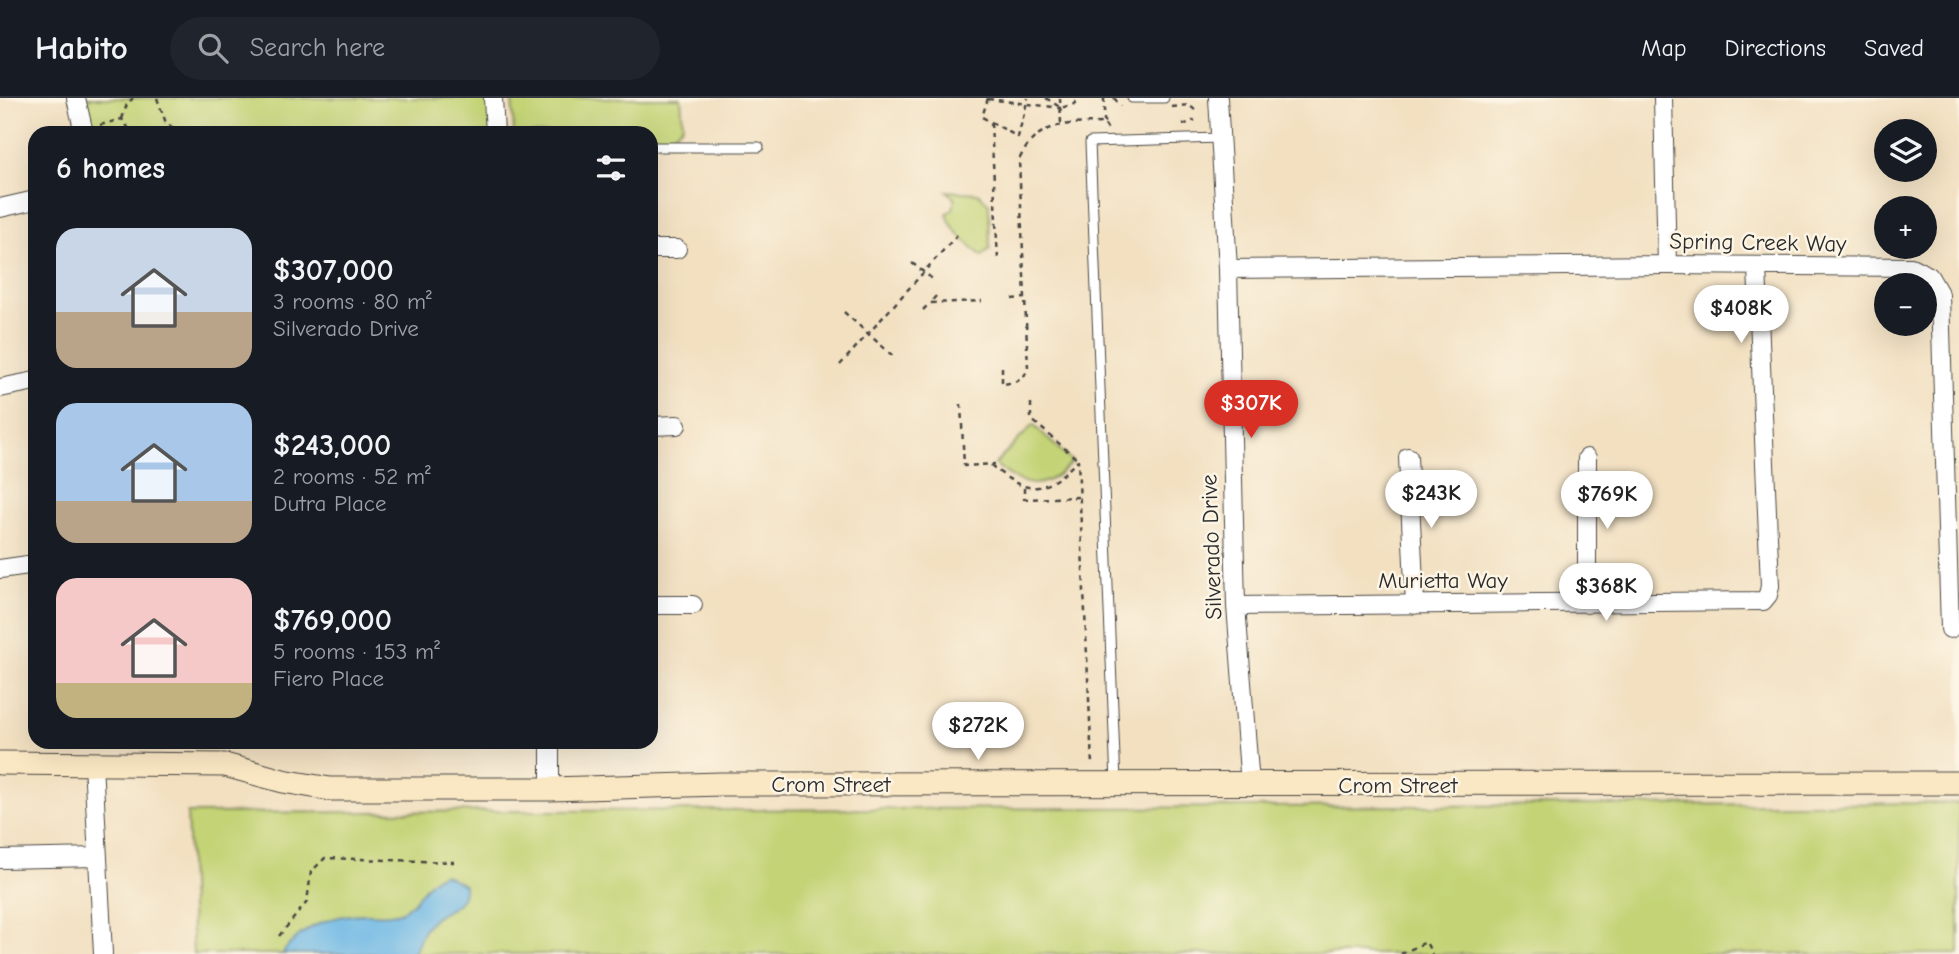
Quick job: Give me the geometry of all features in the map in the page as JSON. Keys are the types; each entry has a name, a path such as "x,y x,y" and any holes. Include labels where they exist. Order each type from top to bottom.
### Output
{"street":[{"path":"76,98 83,126"},
{"path":"493,98 495,126"},
{"name":"Silverado Drive","path":"1218,98 1228,269 1236,606 1250,785"},
{"path":"1663,98 1668,265"},
{"path":"0,208 28,202"},
{"path":"658,249 677,249"},
{"name":"Spring Creek Way","path":"1228,269 1668,265 1911,267 1929,276 1940,295 1950,629"},
{"name":"Murietta Way","path":"1236,606 1763,601 1770,586 1757,267"},
{"path":"0,388 28,382"},
{"path":"658,426 677,425"},
{"path":"1408,457 1415,605"},
{"path":"1587,458 1587,604"},
{"path":"0,569 28,565"},
{"path":"658,605 693,605"},
{"path":"550,749 550,789"},
{"name":"Crom Street","path":"0,763 225,765 283,781 330,789 550,789 721,784 1959,783"},
{"path":"93,763 103,954"},
{"path":"0,859 97,857"}],"lane":[{"path":"1132,98 1164,98"},
{"path":"1116,784 1090,142 1220,138"},
{"path":"658,147 759,147"}],"path":[{"path":"121,120 127,104 133,98"},
{"path":"1028,98 1027,104 1018,137 982,117 988,99 1027,104 1061,108 1074,104 1079,98"},
{"path":"1046,98 1061,108"},
{"path":"1060,98 1061,124"},
{"path":"1104,98 1104,123 1109,132"},
{"path":"160,99 166,123 170,126"},
{"path":"101,126 121,120"},
{"path":"121,120 126,126"},
{"path":"1176,126 1189,125 1195,120"},
{"path":"991,122 998,260"},
{"path":"1002,367 1002,384 1016,383 1026,375 1019,160 1031,140 1053,125 1104,123"},
{"path":"840,365 958,234"},
{"path":"912,263 936,281"},
{"path":"923,310 936,296"},
{"path":"1013,299 1025,298"},
{"path":"930,303 982,301"},
{"path":"844,312 894,357"},
{"path":"1031,403 1031,419 1078,460 1091,766"},
{"path":"961,404 964,466 993,465 1010,481 1024,487 1049,485 1078,460"},
{"path":"1024,487 1024,499 1079,497"},
{"path":"279,936 307,902 311,872 325,858 454,862"},
{"path":"1402,954 1426,942 1432,954"}],"green space":[{"path":"76,98 493,98 495,126 82,126"},
{"path":"512,98 681,98 683,125 669,139 658,139 658,126 514,126"},
{"path":"947,191 978,193 989,204 990,248 982,256 952,226 947,213 953,209 955,199"},
{"path":"1033,425 1072,461 1053,478 1035,484 1016,479 995,464"},
{"path":"1959,803 1959,954 193,954 187,813"}],"water":[{"path":"444,874 464,885 464,893 457,904 429,923 414,954 282,954 299,936 331,919 400,912 412,903 431,881"}]}
